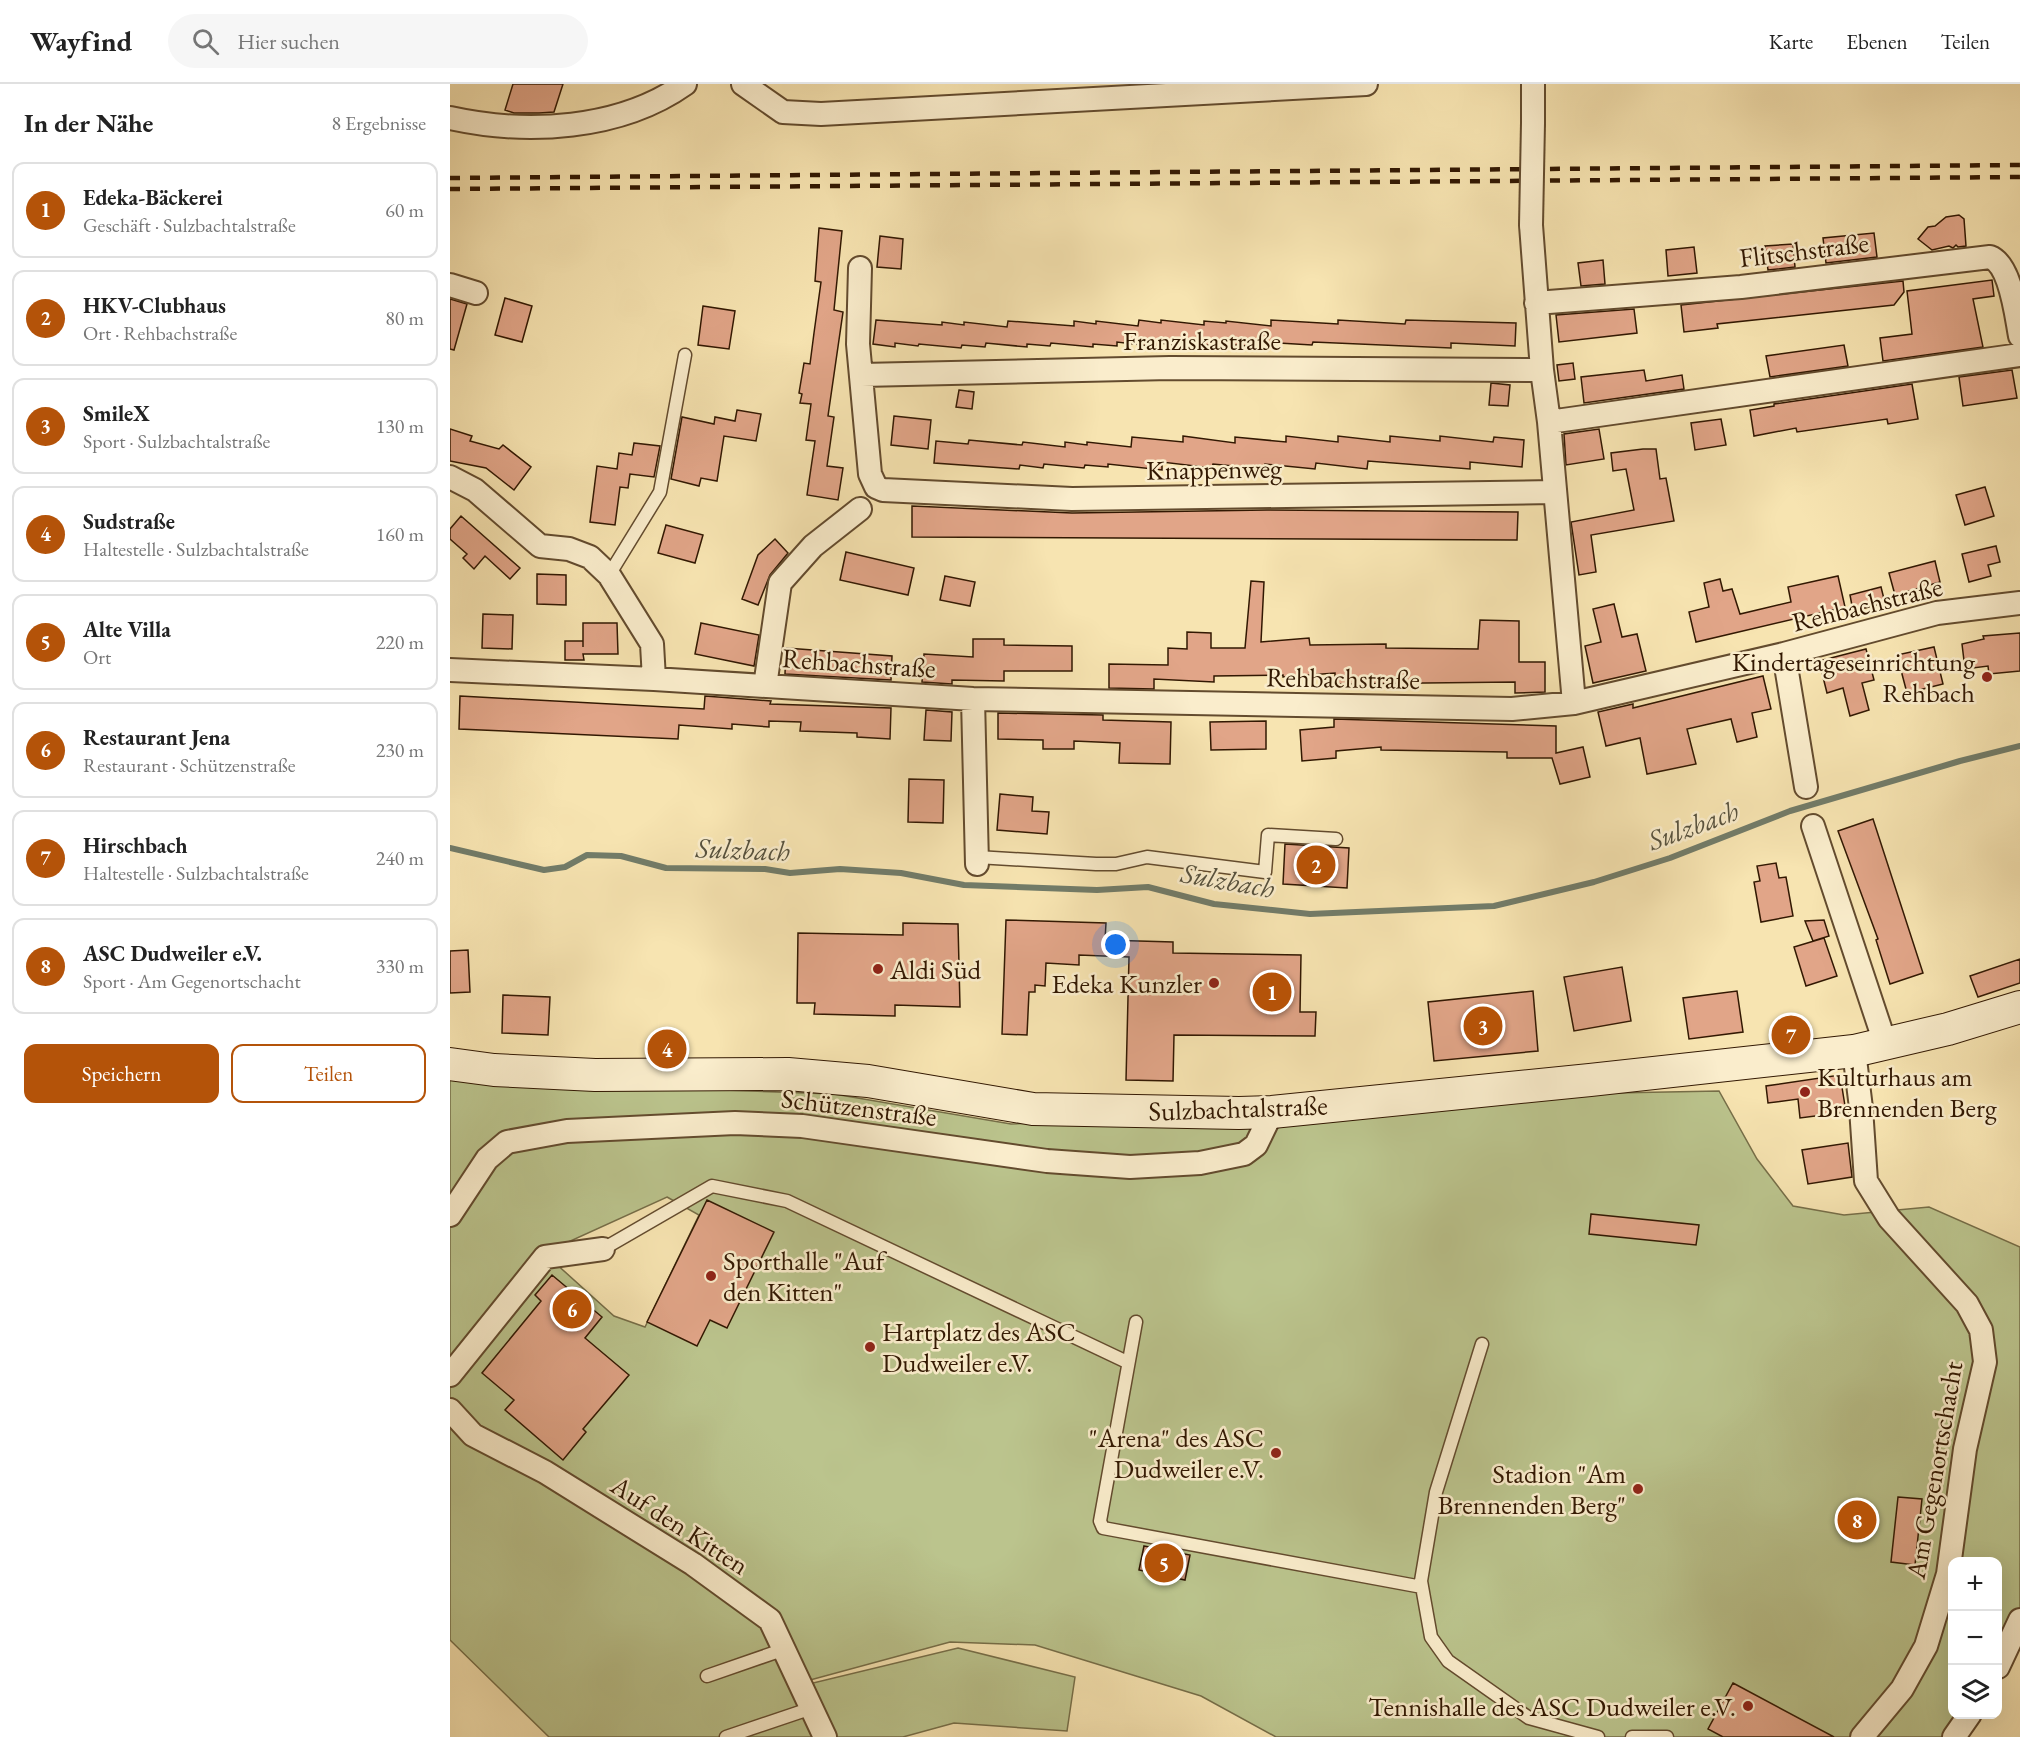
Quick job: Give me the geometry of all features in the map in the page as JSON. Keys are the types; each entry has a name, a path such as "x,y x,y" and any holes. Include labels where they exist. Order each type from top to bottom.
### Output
{"main road":[{"name":"Sulzbachtalstraße","path":"450,1064 494,1070 596,1076 799,1075 868,1082 1033,1109 1272,1112 1854,1051 1948,1029 2020,1008"}],"street":[{"path":"450,118 512,125 561,125 597,121 632,113 661,100 685,84"},
{"path":"743,84 783,111 821,114 1191,88 1365,84"},
{"path":"1533,84 1531,225 1536,303 1542,370 1550,422 1554,492 1574,702"},
{"name":"Flitschstraße","path":"1536,303 1741,287 1990,257 2001,264 2007,278 2020,336"},
{"path":"860,268 858,344 862,375"},
{"path":"450,285 476,293"},
{"path":"1550,422 2020,355"},
{"name":"Franziskastraße","path":"862,375 1170,368 1542,370"},
{"name":"Knappenweg","path":"862,375 870,474 876,487 883,490 1072,499 1554,492"},
{"path":"450,477 475,490 540,546 569,549 590,557 609,574 652,644 654,679"},
{"path":"765,686 780,584 813,546 861,509"},
{"name":"Rehbachstraße","path":"450,670 654,679 973,699 1512,708 1574,702 1785,654 1937,613 2020,603"},
{"path":"1785,654 1806,787"},
{"path":"973,699 977,861"},
{"path":"1813,826 1885,1043"},
{"name":"Am Gegenortschacht","path":"1854,1051 1862,1108 1866,1181 1889,1218 1967,1304 1981,1330 1985,1362 1965,1449 1948,1574 1926,1646 1902,1689 1862,1737"},
{"name":"Schützenstraße","path":"450,1215 487,1159 507,1142 567,1131 735,1123 802,1126 1047,1161 1130,1167 1200,1163 1244,1154 1256,1145 1272,1112"},
{"path":"450,1375 545,1257 603,1249"},
{"name":"Auf den Kitten","path":"450,1410 473,1435 545,1472 693,1564 770,1620 825,1737"},
{"path":"1999,1665 2020,1620"},
{"path":"1954,1737 1967,1719"}],"lane":[{"path":"609,574 660,492 686,355"},
{"path":"977,861 1116,864 1147,857 1265,872 1268,835 1336,839"},
{"path":"603,1249 712,1186 787,1202 1127,1362"},
{"path":"1136,1322 1100,1521 1103,1528 1422,1587"},
{"path":"1482,1344 1436,1492 1422,1587 1431,1637 1448,1661 1529,1718 1598,1737"},
{"path":"707,1676 785,1649"},
{"path":"726,1737 812,1708"},
{"path":"1632,1737 1667,1737"}],"green space":[{"path":"450,1080 834,1094 1011,1124 1360,1110 1561,1094 1719,1091 1757,1159 1793,1206 1844,1215 1929,1207 2020,1247 2020,1620 2002,1658 2002,1557 1948,1557 1948,1719 1967,1719 1954,1737 1276,1737 1201,1696 1035,1645 950,1642 799,1683 821,1737 549,1737 450,1640","holes":["667,1197 699,1215 645,1327 614,1316 544,1253"]},
{"path":"958,1648 1075,1677 1067,1731 954,1723 903,1737 833,1737 813,1683"}],"building":[{"path":"513,84 563,84 554,112 514,113 505,110"},
{"path":"1959,215 1964,219 1966,246 1956,245 1953,248 1949,246 1932,250 1918,239 1928,227 1935,226 1946,217"},
{"path":"819,228 842,231 834,310 843,312 828,416 834,417 827,466 843,468 838,500 807,495 815,441 806,440 811,404 800,403 802,394 799,393 804,363 810,364 821,282 815,281"},
{"path":"1874,233 1877,257 1826,263 1823,238"},
{"path":"880,236 903,239 901,269 877,267"},
{"path":"1793,244 1795,267 1768,270 1765,246"},
{"path":"1694,247 1697,273 1668,276 1666,250"},
{"path":"1603,260 1605,284 1581,286 1578,263"},
{"path":"1992,280 1994,296 1973,299 1983,347 1883,361 1880,338 1912,334 1907,291"},
{"path":"1903,281 1904,292 1894,305 1717,324 1718,328 1684,332 1681,305"},
{"path":"505,298 532,306 522,342 495,335"},
{"path":"450,299 467,304 454,350 450,349"},
{"path":"703,306 735,311 729,349 698,345"},
{"path":"1634,309 1637,333 1559,342 1556,315"},
{"path":"876,320 942,325 942,322 964,325 964,322 1007,327 1008,321 1074,326 1074,321 1096,324 1096,321 1138,326 1139,320 1204,325 1204,321 1226,323 1226,321 1271,326 1271,320 1338,324 1338,320 1405,324 1406,320 1516,323 1515,346 1451,343 1451,348 1247,341 1247,346 1224,344 1223,347 1182,342 1181,346 1158,343 1158,347 1117,342 1117,346 1093,344 1093,347 1051,343 1050,346 1027,344 1027,347 986,343 985,347 962,345 961,348 919,344 918,346 895,343 895,347 873,344"},
{"path":"1844,345 1848,366 1770,377 1766,356"},
{"path":"1573,363 1575,379 1559,381 1557,365"},
{"path":"1644,370 1646,381 1682,375 1684,389 1584,403 1581,377"},
{"path":"2012,370 2017,398 1963,406 1959,377"},
{"path":"1491,383 1510,385 1508,406 1489,405"},
{"path":"1912,384 1918,419 1888,424 1887,419 1797,432 1796,428 1754,436 1750,410 1774,406 1774,404"},
{"path":"959,390 974,392 972,409 956,407"},
{"path":"737,410 761,414 756,441 724,436 717,481 701,478 699,486 671,479 682,417 714,424 715,417 735,421"},
{"path":"894,416 931,420 928,449 891,445"},
{"path":"1721,419 1726,445 1695,450 1691,423"},
{"path":"450,429 472,436 470,441 499,449 503,445 531,467 514,490 486,468 450,461"},
{"path":"1599,429 1604,459 1566,465 1564,434"},
{"path":"1183,436 1235,443 1235,437 1286,442 1286,436 1338,442 1338,436 1390,442 1390,436 1440,441 1440,436 1493,442 1494,437 1524,440 1522,467 1470,462 1470,469 1368,461 1367,469 1316,463 1315,469 1265,464 1265,469 1213,464 1212,468 1162,462 1162,470 1108,464 1108,467 1085,465 1084,468 1044,464 1043,468 1020,465 1019,469 934,463 936,441 968,444 969,440 1022,445 1023,442 1065,447 1065,442 1087,445 1087,442 1131,447 1132,437 1183,442"},
{"path":"634,443 660,446 654,477 630,474 628,488 620,487 615,525 590,522 597,466 617,469 619,453 632,455"},
{"path":"1656,449 1660,479 1666,478 1674,521 1591,535 1596,572 1579,575 1571,522 1634,510 1626,469 1613,471 1611,453"},
{"path":"1985,487 1994,516 1965,525 1956,495"},
{"path":"912,506 1072,513 1267,510 1518,512 1517,540 912,537"},
{"path":"461,516 520,568 510,579 485,556 474,569 463,558 467,554 450,539 450,529"},
{"path":"666,525 703,535 695,563 658,553"},
{"path":"775,539 788,553 770,575 758,605 742,599 758,555"},
{"path":"1996,546 2000,562 1988,565 1991,576 1969,582 1962,554"},
{"path":"846,552 914,568 908,595 840,580"},
{"path":"1935,561 1940,582 1895,595 1889,573"},
{"path":"537,574 566,575 566,605 537,604"},
{"path":"945,576 975,582 970,606 940,600"},
{"path":"1838,576 1845,607 1696,642 1689,612 1709,607 1704,583 1720,579 1723,591 1732,589 1740,614 1791,602 1788,587"},
{"path":"1251,581 1264,582 1261,642 1309,638 1310,645 1386,644 1386,648 1478,649 1480,620 1519,621 1519,662 1545,662 1545,692 1515,693 1515,682 1335,684 1335,673 1283,677 1283,675 1214,676 1214,682 1154,679 1154,689 1109,688 1109,664 1168,665 1168,648 1187,649 1187,632 1211,633 1211,648 1245,648"},
{"path":"1881,587 1885,603 1853,611 1850,595"},
{"path":"1614,604 1622,637 1637,634 1646,671 1593,683 1585,646 1601,642 1593,609"},
{"path":"483,614 513,615 512,649 482,648"},
{"path":"583,623 617,623 618,654 583,654 584,660 565,660 565,641 583,641"},
{"path":"701,623 759,635 754,666 695,654"},
{"path":"2020,633 2020,671 1989,674 1988,666 1965,669 1962,644 1984,639 1983,636"},
{"path":"973,639 1004,639 1004,645 1072,646 1072,671 1004,671 1004,681 952,680 952,684 922,682 924,654 973,657"},
{"path":"1934,647 1943,684 1907,693 1897,655"},
{"path":"786,648 892,656 891,680 785,674"},
{"path":"1866,649 1874,680 1862,683 1869,710 1850,716 1843,688 1827,693 1819,661"},
{"path":"1763,676 1771,709 1752,713 1757,737 1737,742 1731,719 1687,729 1696,764 1647,774 1640,738 1606,746 1598,712 1633,704 1633,708"},
{"path":"460,696 704,709 705,696 771,701 770,704 891,708 890,739 857,737 857,733 800,731 801,722 769,721 769,727 732,724 732,729 679,725 678,739 459,729"},
{"path":"926,710 952,712 951,741 924,740"},
{"path":"998,713 1103,715 1103,720 1171,722 1170,764 1119,763 1120,743 1074,741 1074,749 1043,749 1043,740 998,739"},
{"path":"1334,719 1556,726 1556,753 1583,747 1590,777 1560,784 1552,758 1507,758 1507,752 1381,750 1381,747 1336,751 1336,758 1302,761 1300,730 1334,727"},
{"path":"1266,721 1266,749 1211,750 1210,722"},
{"path":"909,779 944,780 943,823 908,822"},
{"path":"1000,794 1033,797 1032,811 1049,812 1047,834 997,830"},
{"path":"1873,819 1923,973 1890,984 1876,940 1878,939 1838,831"},
{"path":"1285,844 1349,848 1347,888 1283,884"},
{"path":"1776,863 1779,878 1786,877 1793,916 1761,922 1754,882 1760,881 1757,866"},
{"name":"Edeka Kunzler","path":"1006,920 1106,923 1105,940 1173,942 1173,953 1301,955 1300,1012 1316,1012 1315,1036 1174,1035 1173,1081 1126,1080 1129,957 1079,955 1079,965 1046,963 1045,986 1035,985 1035,992 1029,992 1027,1035 1002,1034"},
{"path":"1824,920 1829,936 1813,941 1805,921"},
{"name":"Aldi Süd","path":"903,923 958,924 960,1007 895,1005 895,1016 814,1014 815,1003 797,1003 798,933 903,935"},
{"path":"1824,938 1837,976 1806,986 1794,947"},
{"path":"468,950 470,992 450,993 450,951"},
{"path":"2020,959 2020,983 1978,997 1970,976"},
{"path":"1622,967 1631,1021 1574,1031 1564,977"},
{"path":"1533,991 1538,1051 1434,1061 1428,1002"},
{"path":"1737,991 1743,1032 1689,1039 1683,998"},
{"path":"503,995 550,997 548,1035 502,1033"},
{"name":"Kulturhaus am Brennenden Berg","path":"1840,1075 1846,1112 1800,1118 1798,1099 1768,1103 1766,1086"},
{"path":"1848,1143 1852,1177 1808,1184 1802,1150"},
{"name":"Sporthalle \"Auf den Kitten\"","path":"707,1200 774,1232 727,1328 710,1320 697,1346 647,1322"},
{"path":"1591,1214 1699,1225 1696,1245 1589,1234"},
{"path":"552,1275 602,1317 585,1338 629,1375 583,1429 586,1432 563,1460 505,1410 514,1400 482,1373 541,1301 535,1295"},
{"path":"1898,1497 1922,1499 1915,1565 1891,1562"},
{"path":"1144,1546 1190,1555 1185,1580 1139,1570"},
{"name":"Tennishalle des ASC Dudweiler e.V.","path":"1733,1683 1834,1737 1723,1737 1708,1729"}],"waterway":[{"name":"Sulzbach","path":"450,848 544,870 565,867 587,855 621,856 666,868 765,869 790,873 840,869 901,873 964,885 1097,890 1148,887 1214,904 1310,914 1494,906 1594,882 1670,858 1790,811 1960,761 2020,746"}],"railway":[{"path":"450,178 2020,165"},
{"path":"450,189 2020,177"}],"place":[{"name":"Kindertageseinrichtung Rehbach","path":"1987,677"},
{"name":"HKV-Clubhaus","path":"1316,865"},
{"name":"Aldi Süd","path":"878,969"},
{"name":"Edeka Kunzler","path":"1214,983"},
{"name":"Edeka-Bäckerei","path":"1272,992"},
{"name":"SmileX","path":"1483,1026"},
{"name":"Hirschbach","path":"1791,1035"},
{"name":"Sudstraße","path":"667,1049"},
{"name":"Kulturhaus am Brennenden Berg","path":"1805,1092"},
{"name":"Sporthalle \"Auf den Kitten\"","path":"711,1276"},
{"name":"Restaurant Jena","path":"572,1309"},
{"name":"Hartplatz des ASC Dudweiler e.V.","path":"870,1347"},
{"name":"\"Arena\" des ASC Dudweiler e.V.","path":"1276,1453"},
{"name":"Stadion \"Am Brennenden Berg\"","path":"1638,1489"},
{"name":"ASC Dudweiler e.V.","path":"1857,1520"},
{"name":"Alte Villa","path":"1164,1563"},
{"name":"Tennishalle des ASC Dudweiler e.V.","path":"1748,1706"}]}
